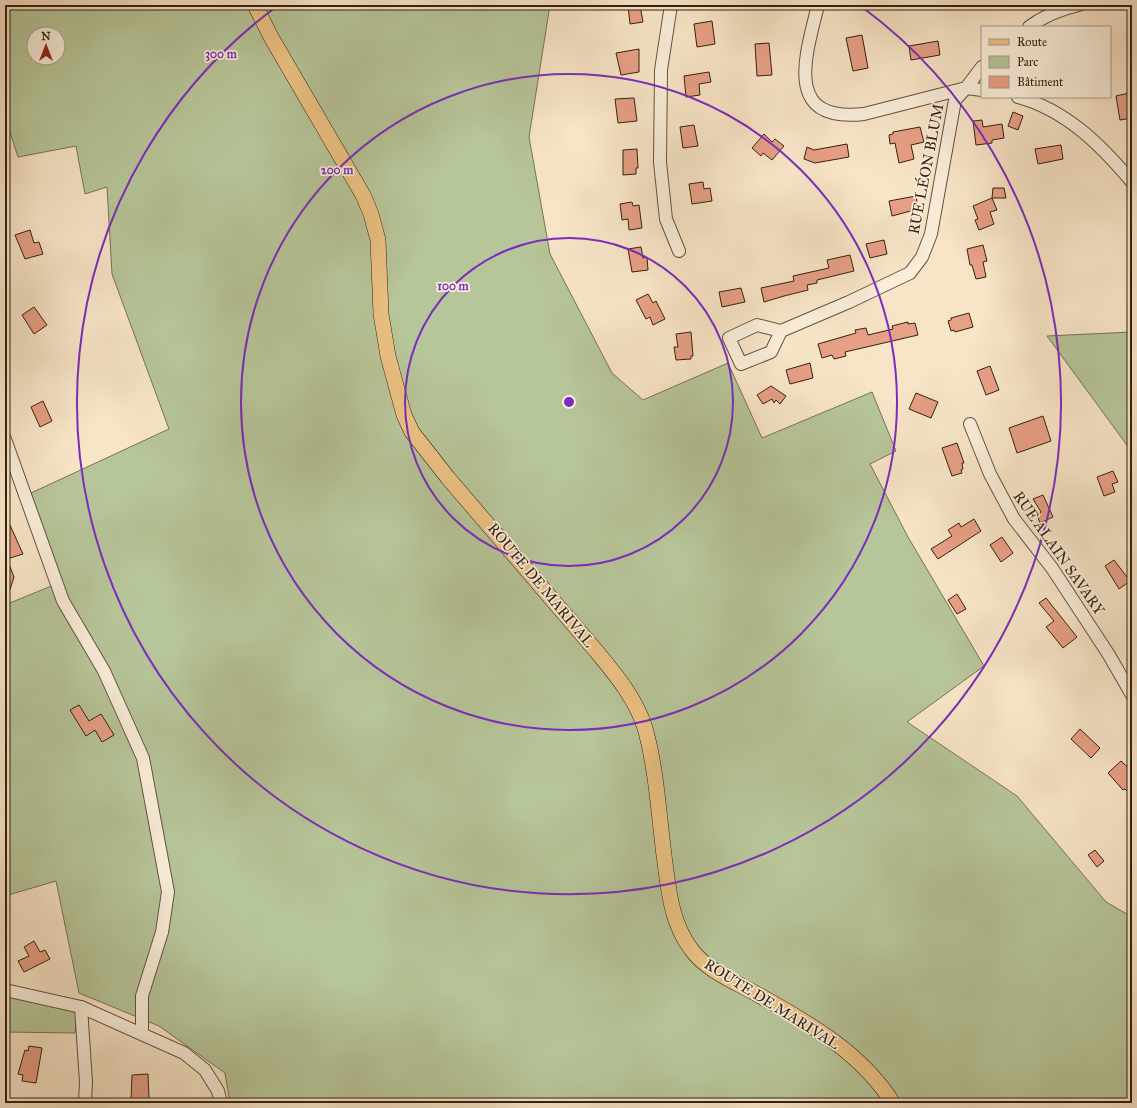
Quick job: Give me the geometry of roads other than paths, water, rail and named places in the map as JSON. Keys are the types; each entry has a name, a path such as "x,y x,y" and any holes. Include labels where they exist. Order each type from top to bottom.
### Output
{"main road":[{"name":"ROUTE DE MARIVAL","path":"255,5 271,37 363,195 371,214 378,240 383,332 399,398 404,415 412,432 448,478 617,676 639,712 648,743 669,897 679,927 690,948 700,960 712,969 788,1012 848,1052 873,1076 893,1103"}],"street":[{"path":"671,5 661,70 660,162 666,219 679,250"},
{"path":"818,5 805,60 804,77 807,92 823,109 835,114 850,116 864,114 966,88 981,90"},
{"path":"1030,26 1041,19 1066,8 1079,5"},
{"name":"RUE LÉON BLUM","path":"781,331 893,283 910,273 918,262 931,234 954,100 966,88 981,68"},
{"path":"1020,98 1058,114 1085,132 1116,162 1132,182"},
{"name":"RUE ALAIN SAVARY","path":"970,424 990,474 1014,518 1052,568 1109,655 1132,695"},
{"path":"5,440 63,601 104,671 143,758 168,892 162,932 142,996 142,1033"},
{"path":"5,990 81,1007 142,1033 184,1054 205,1070 218,1090 221,1103"},
{"path":"81,1007 86,1082 85,1103"}]}
